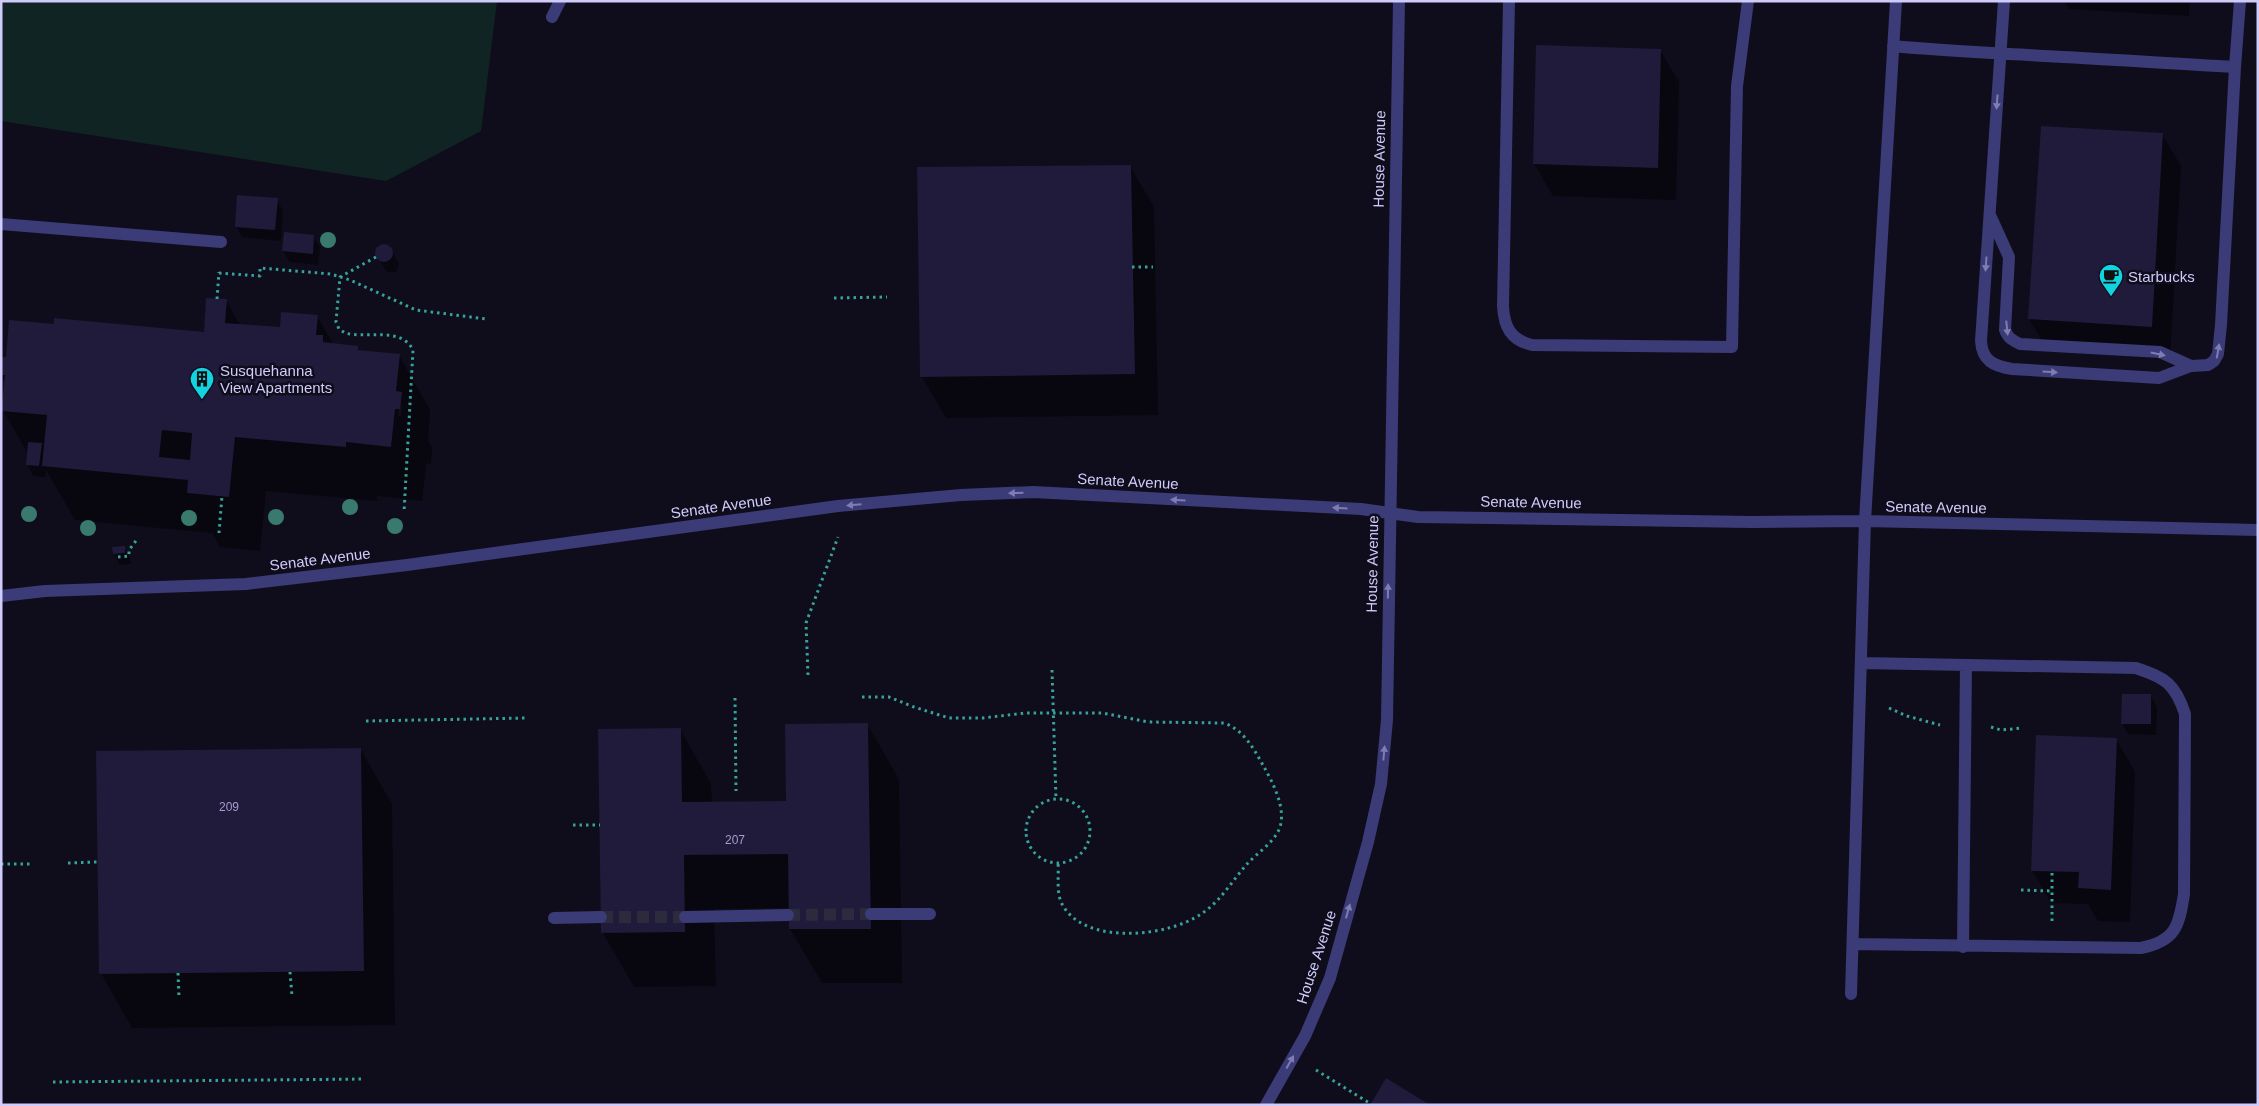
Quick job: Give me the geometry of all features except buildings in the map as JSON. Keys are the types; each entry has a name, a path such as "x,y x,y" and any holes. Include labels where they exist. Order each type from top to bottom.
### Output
{"street":[{"path":"552,17 560,1"},
{"name":"House Avenue","path":"1266,1105 1305,1036 1330,978 1368,842 1381,784 1387,720 1398,1"},
{"path":"1509,1 1503,306 1506,328 1512,336 1521,342 1532,345 1732,348 1738,86 1748,1"},
{"path":"1851,994 1865,522 1896,1"},
{"path":"2004,1 1981,341 1983,354 1987,360 2000,367 2012,369 2159,378 2191,366 2208,365 2214,361 2218,354 2240,1"},
{"path":"1893,46 2235,67"},
{"path":"1990,213 2009,257 2005,330 2007,336 2012,340 2020,344 2160,352 2191,366"},
{"path":"1,224 221,242"},
{"name":"Senate Avenue","path":"1,596 45,591 246,584 407,565 843,506 961,495 1042,493 1361,509 1418,517 1865,522 2258,530"},
{"path":"1853,944 2140,948 2155,945 2167,939 2175,930 2181,917 2184,885 2185,714 2179,696 2161,677 2136,668 1861,663"},
{"path":"1963,947 1966,665"},
{"path":"871,914 930,914"},
{"path":"685,916 788,915"},
{"path":"554,918 601,917"}],"path":[{"path":"340,277 376,257"},
{"path":"217,299 219,266"},
{"path":"1132,267 1153,267"},
{"path":"219,273 260,276 260,268 331,274 416,310 486,319"},
{"path":"340,277 336,322 338,329 352,335 394,336 410,344 413,350 404,512"},
{"path":"834,298 887,297"},
{"path":"219,533 222,496"},
{"path":"808,675 806,623 838,536"},
{"path":"118,557 129,556 129,550 138,538"},
{"path":"1052,670 1055,713 1056,799"},
{"path":"862,697 889,697 914,708 949,718 1055,713 1102,713 1148,722 1224,722 1232,726 1248,741 1256,752 1272,782 1282,813 1280,829 1211,906 1184,925 1164,930 1126,933 1104,931 1086,926 1071,915 1062,903 1058,888 1058,863"},
{"path":"735,698 736,791"},
{"path":"1889,708 1907,716 1942,725"},
{"path":"366,721 527,718"},
{"path":"1985,726 2001,730 2022,728"},
{"path":"1056,799 1073,802 1087,818 1090,828 1085,848 1078,856 1058,863 1048,861 1031,848 1026,838 1025,828 1034,809 1042,802 1056,799"},
{"path":"573,825 600,825"},
{"path":"68,863 97,862"},
{"path":"1,864 30,864"},
{"path":"2052,871 2052,924"},
{"path":"2021,890 2052,891"},
{"path":"178,972 179,998"},
{"path":"290,972 292,996"},
{"path":"1315,1070 1371,1104"},
{"path":"53,1082 365,1078"}],"green space":[{"path":"1,1 497,1 481,131 386,181 1,121"}],"tunnel":[{"path":"788,915 871,914"},
{"path":"601,917 685,917"}],"place":[{"name":"Starbucks","path":"2111,297"},
{"name":"Susquehanna View Apartments","path":"202,400"}]}
